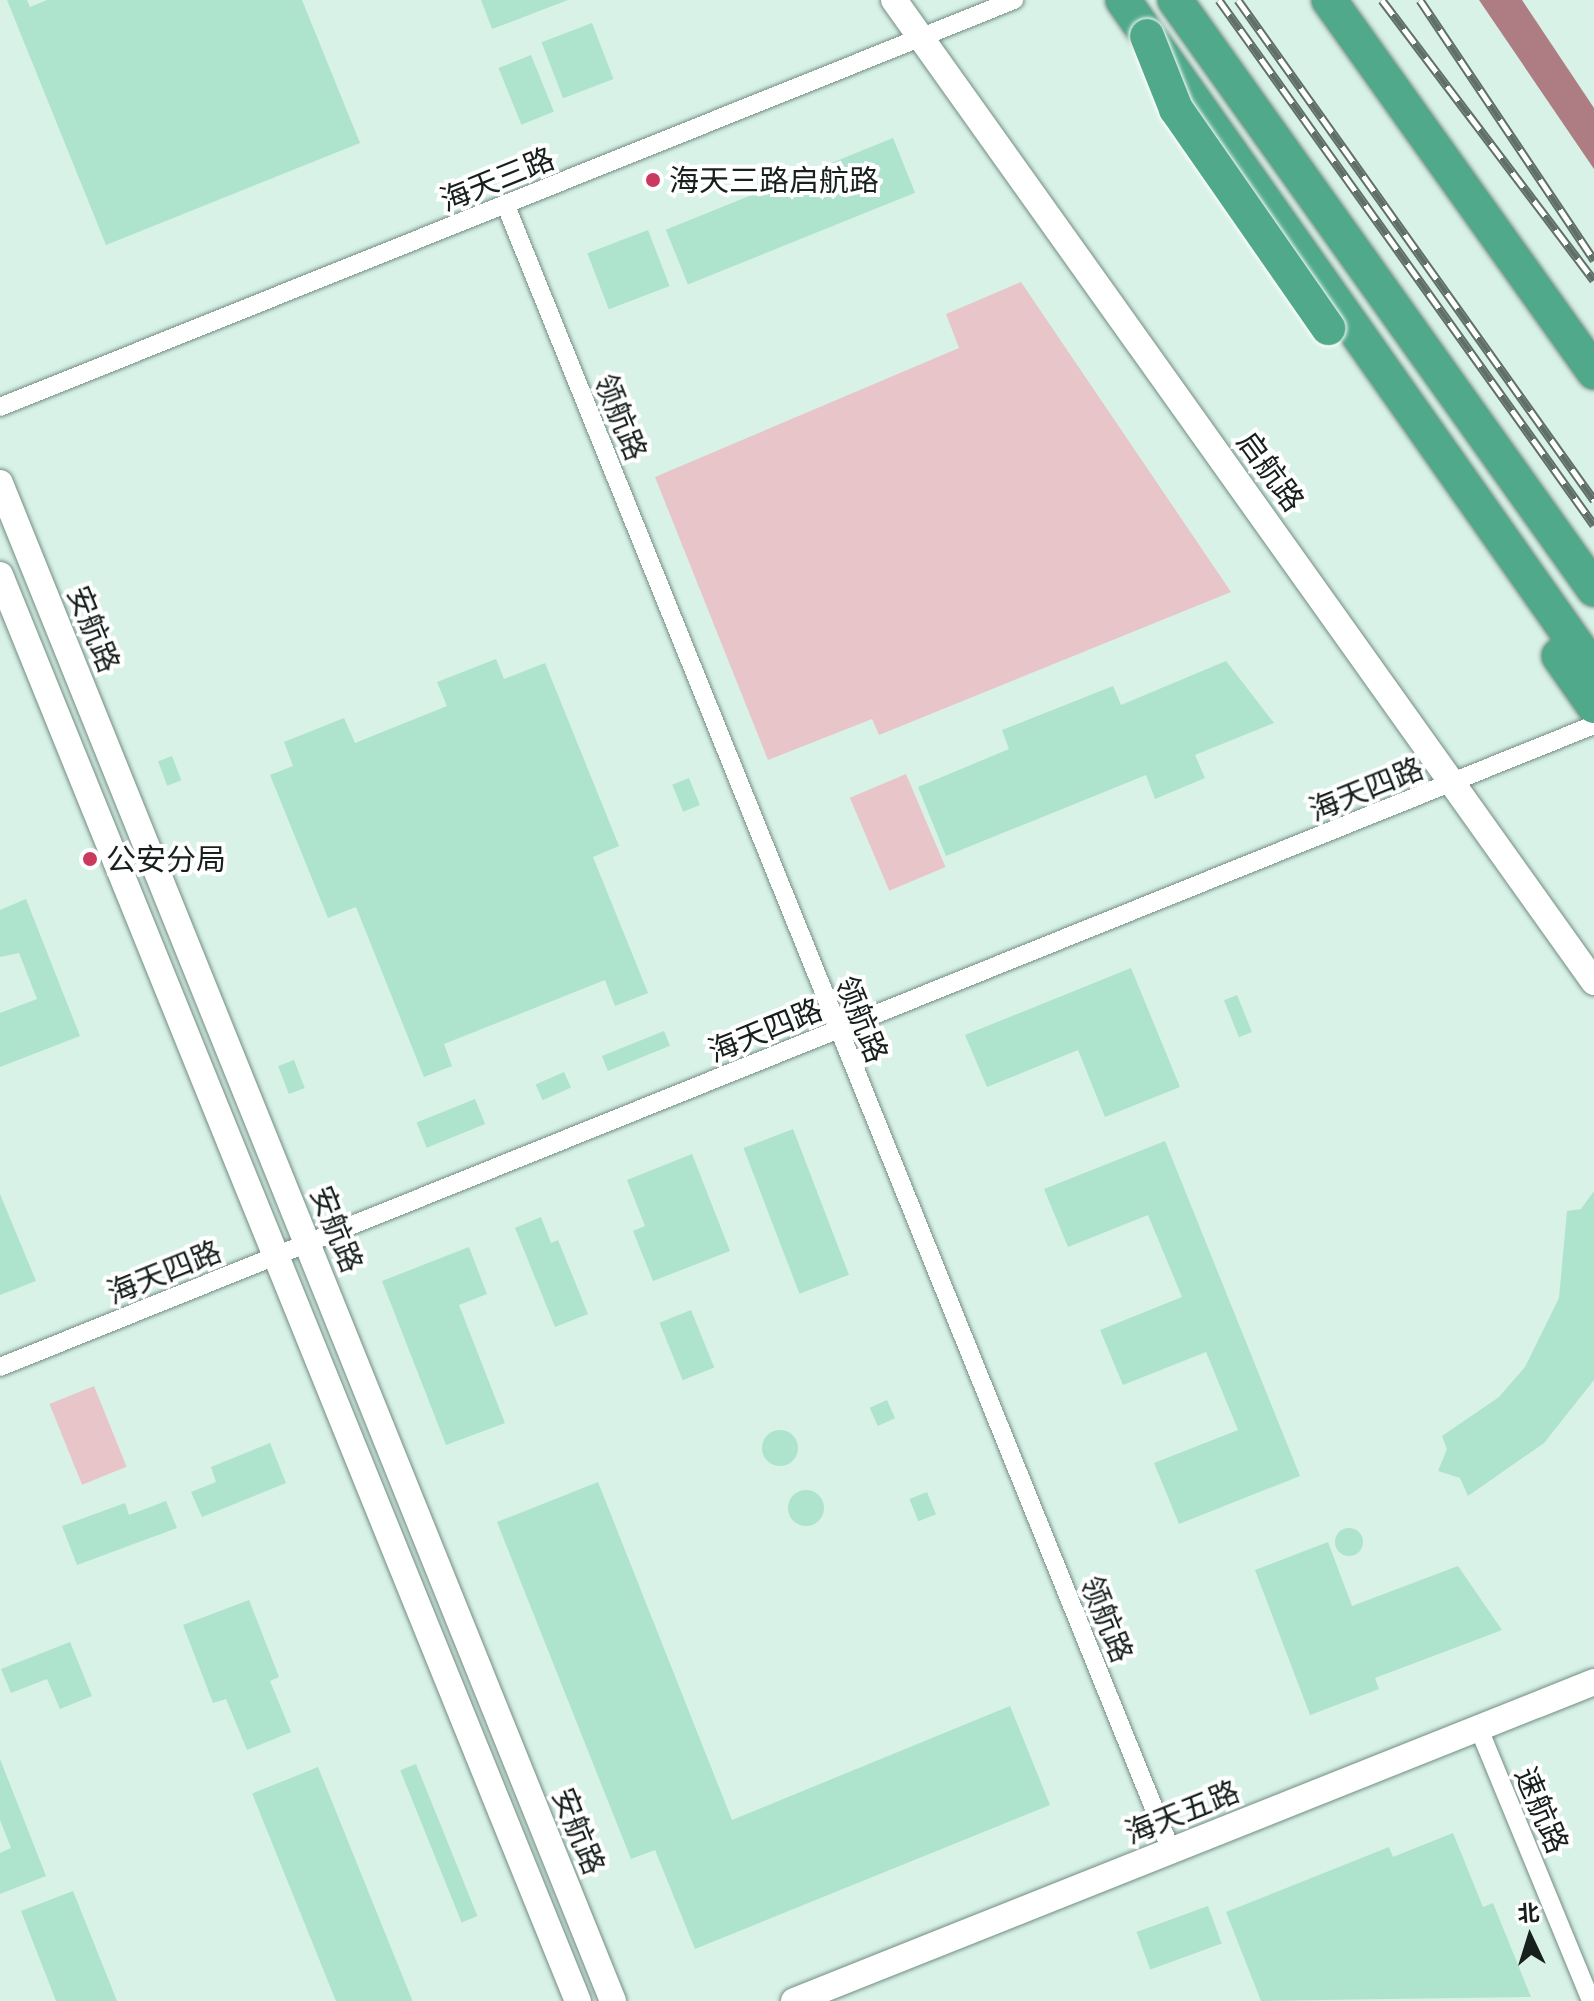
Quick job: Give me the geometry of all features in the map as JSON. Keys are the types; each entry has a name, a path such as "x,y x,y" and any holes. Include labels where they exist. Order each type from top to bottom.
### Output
{"highway":[{"path":"1123,0 1594,670"},
{"path":"1175,0 1594,589"},
{"path":"1329,0 1594,372"},
{"path":"1147,36 1176,109 1594,706"},
{"path":"1473,202 1594,335"}],"street":[{"name":"启航路","path":"894,0 1456,783 1594,982"},
{"name":"海天三路","path":"0,407 1014,0"},
{"name":"领航路","path":"506,206 837,1031 1171,1850"},
{"name":"安航路","path":"0,483 613,2001"},
{"path":"0,575 578,2001"},
{"name":"海天四路","path":"0,1367 1594,725"},
{"name":"海天五路","path":"794,2001 1594,1682"},
{"name":"速航路","path":"1479,1729 1591,2001"}],"shaded area":[{"path":"1479,0 1522,0 1594,108 1594,169"},
{"path":"1021,282 1231,592 879,735 872,719 768,760 655,477 959,348 946,314"},
{"path":"906,774 945,867 889,891 850,798"},
{"path":"94,1386 127,1467 82,1485 49,1404"}],"building":[{"path":"7,0 27,0 30,7 47,0 302,0 360,143 106,245"},
{"path":"481,0 568,0 492,29"},
{"path":"592,23 614,79 563,98 542,42"},
{"path":"531,55 554,112 521,125 499,68"},
{"path":"893,138 915,193 688,284 666,230"},
{"path":"648,230 670,286 609,309 587,253"},
{"path":"496,659 504,679 545,663 619,846 593,857 648,993 615,1006 605,980 444,1044 452,1066 424,1077 356,907 328,918 270,775 293,766 284,742 344,718 355,743 447,706 437,682"},
{"path":"1226,661 1274,723 1195,755 1205,778 1155,799 1146,775 946,856 918,787 1009,749 1002,730 1113,686 1121,705"},
{"path":"172,756 181,780 167,786 158,761"},
{"path":"689,778 700,805 683,812 672,785"},
{"path":"26,899 80,1036 0,1067 0,1013 37,999 19,953 0,957 0,910"},
{"path":"1131,968 1180,1087 1105,1117 1078,1050 987,1087 965,1035"},
{"path":"1237,995 1252,1032 1239,1037 1224,1000"},
{"path":"664,1031 670,1046 608,1071 602,1056"},
{"path":"294,1060 305,1088 289,1094 278,1066"},
{"path":"564,1072 571,1088 543,1100 536,1085"},
{"path":"475,1099 485,1124 427,1148 417,1123"},
{"path":"793,1129 849,1275 799,1294 744,1148"},
{"path":"1165,1141 1300,1476 1179,1524 1154,1463 1238,1430 1206,1352 1123,1385 1100,1330 1182,1297 1148,1215 1068,1247 1044,1189"},
{"path":"692,1154 730,1251 653,1281 633,1231 645,1226 627,1180"},
{"path":"1594,1191 1594,1380 1544,1443 1468,1496 1460,1478 1438,1471 1447,1449 1442,1436 1499,1397 1525,1367 1559,1298 1567,1211 1581,1209"},
{"path":"0,1194 36,1281 0,1295"},
{"path":"541,1217 551,1243 558,1240 588,1314 555,1327 515,1228"},
{"path":"469,1247 487,1294 459,1305 505,1423 446,1445 382,1281"},
{"path":"691,1310 714,1367 683,1380 659,1323"},
{"path":"887,1400 895,1418 878,1426 870,1408"},
{"path":"780,1430 793,1435 798,1448 793,1461 780,1466 767,1461 762,1448 767,1435"},
{"path":"270,1443 286,1483 202,1517 191,1492 216,1482 211,1467"},
{"path":"598,1482 732,1820 1010,1706 1050,1805 695,1949 655,1850 631,1859 497,1522"},
{"path":"806,1490 819,1495 824,1508 819,1521 806,1526 793,1521 788,1508 793,1495"},
{"path":"927,1492 936,1514 918,1521 909,1499"},
{"path":"166,1501 177,1528 77,1565 62,1526 125,1503 129,1515"},
{"path":"1349,1528 1359,1532 1363,1542 1359,1552 1349,1556 1339,1552 1335,1542 1339,1532"},
{"path":"1328,1542 1352,1606 1458,1566 1502,1630 1375,1678 1379,1689 1310,1715 1255,1570"},
{"path":"249,1600 279,1677 270,1681 291,1732 247,1750 226,1699 213,1703 183,1625"},
{"path":"70,1642 92,1696 60,1709 47,1679 11,1693 1,1669"},
{"path":"0,1759 46,1876 0,1894 0,1853 11,1848 0,1820"},
{"path":"416,1764 477,1916 462,1922 400,1770"},
{"path":"318,1767 412,2001 336,2001 252,1794"},
{"path":"1453,1833 1483,1907 1493,1903 1531,1997 1261,2001 1226,1912 1389,1847 1393,1857"},
{"path":"73,1891 117,2001 56,2001 21,1911"},
{"path":"1208,1906 1222,1944 1150,1970 1137,1932"}],"railway":[{"path":"1219,0 1594,525"},
{"path":"1238,0 1594,500"},
{"path":"1382,0 1594,280"},
{"path":"1420,0 1594,260"}],"place":[{"name":"海天三路启航路","path":"653,180"},
{"name":"公安分局","path":"90,859"}]}
